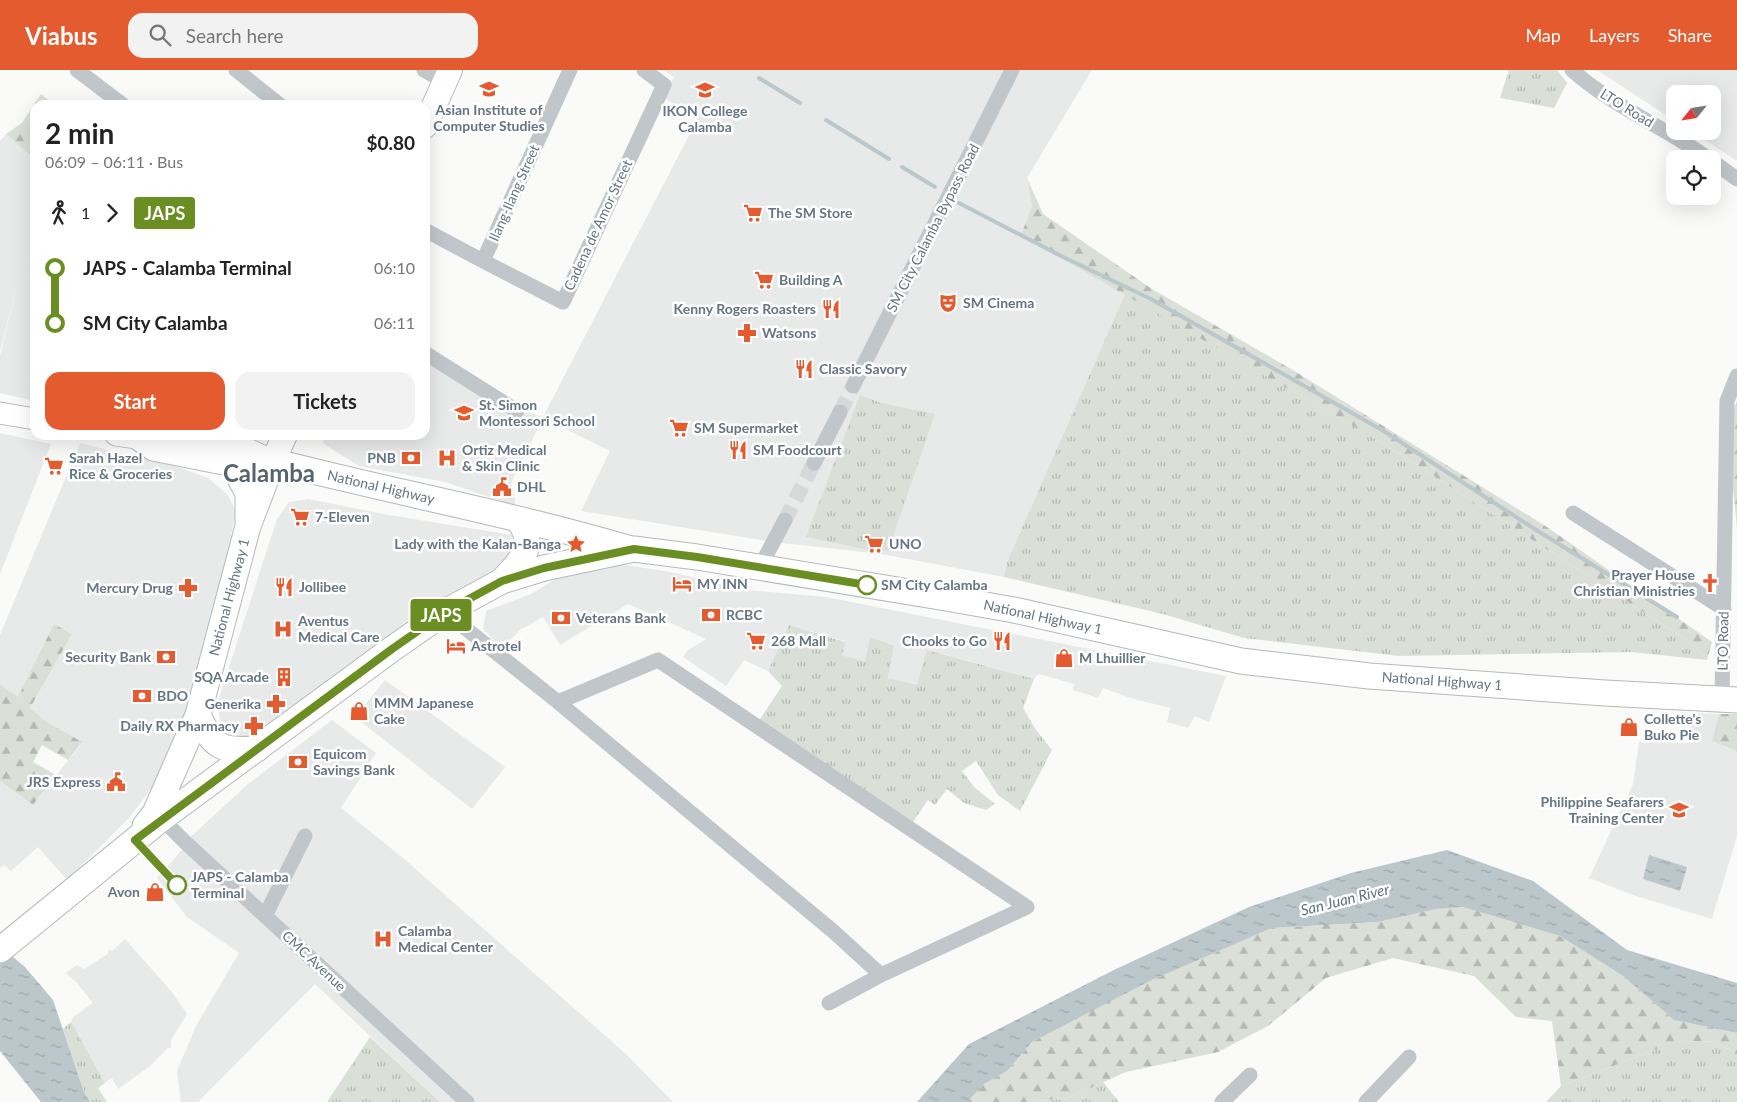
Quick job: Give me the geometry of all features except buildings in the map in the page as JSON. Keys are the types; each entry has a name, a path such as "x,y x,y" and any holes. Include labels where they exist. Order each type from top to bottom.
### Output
{"highway":[{"name":"National Highway","path":"273,461 330,476 545,524 634,549"},
{"name":"National Highway 1","path":"158,816 198,715 248,526 273,461"},
{"path":"233,466 248,493 248,526"},
{"path":"502,581 522,559 527,548 528,538 518,519"},
{"path":"544,568 538,548 545,524"},
{"name":"National Highway 1","path":"0,950 135,840 158,816 258,749 445,612 502,581 544,568 634,549 760,567 1014,610 1241,661 1398,678 1606,693 1730,699"},
{"path":"198,715 206,734 218,745 231,751 258,749"}],"main road":[{"path":"430,115 448,76"},
{"path":"0,413 30,419"},
{"path":"139,440 153,450 233,466 273,461"},
{"path":"187,440 250,450 273,461"},
{"path":"273,461 283,440"}],"street":[{"path":"77,70 116,100"},
{"path":"236,70 274,100"},
{"path":"424,70 448,76"},
{"name":"Ilang-Ilang Street","path":"483,261 570,70"},
{"name":"Cadena de Amor Street","path":"430,233 563,302 664,85 644,70"},
{"name":"SM City Calamba Bypass Road","path":"853,386 1012,70"},
{"name":"LTO Road","path":"1572,70 1607,96 1697,150"},
{"path":"1721,167 1737,179"},
{"path":"430,357 517,411"},
{"name":"LTO Road","path":"1730,699 1724,609 1727,401 1737,376"},
{"path":"814,463 840,412"},
{"path":"1573,513 1724,609"},
{"path":"760,567 785,520"},
{"path":"445,612 558,702 834,932 880,975"},
{"path":"558,702 658,660 1027,907 880,975 829,1003"},
{"name":"CMC Avenue","path":"158,816 467,1102"},
{"path":"265,916 305,836"},
{"path":"1366,1102 1409,1057"},
{"path":"1222,1102 1250,1075"}],"shaded area":[{"name":"SM City Calamba","path":"663,70 1092,70 1027,178 1032,206 1021,235 1125,294 1007,562 1004,577 881,554 773,542 581,511 610,451 543,418 511,483 516,506 445,482 359,466 324,444 323,440 430,440 430,354 517,409 543,417 698,118 664,98 674,77"},
{"path":"1597,70 1737,70 1737,161 1705,140 1721,140 1721,85 1666,85 1666,115"},
{"path":"6,134 30,154 30,400 0,393 0,356 17,285 0,351 0,141"},
{"path":"0,433 51,444 0,574"},
{"path":"80,443 135,457 159,460 208,478 228,495 236,512 203,668 165,771 128,819 67,880 38,847 11,871 4,865 0,868 0,781 33,805 82,743 47,722 30,708 72,634 54,624 18,698 0,684 0,635"},
{"path":"308,499 383,514 512,535 509,558 494,574 373,650 250,738 227,738 220,723 218,701 277,519 289,502"},
{"path":"613,563 670,572 748,590 826,597 1226,676 1209,722 1195,716 1188,728 1167,722 1170,708 1131,698 1103,688 1098,698 1073,690 1074,684 1039,674 1034,679 928,650 918,686 888,678 894,646 866,663 842,655 845,641 789,625 768,671 744,660 726,686 683,657 687,651 706,639 628,604 560,645 543,617 520,630 502,648 483,629 486,611 531,594 570,570"},
{"path":"385,680 505,767 472,809 355,717"},
{"name":"Philippine Seafarers Training Center","path":"1693,713 1719,714 1712,741 1737,751 1737,836 1712,919 1633,895 1589,878 1633,784 1639,742 1687,743"},
{"name":"Calamba Medical Center","path":"332,720 376,753 341,808 403,858 626,1054 673,1102 440,1102 315,984 198,1102 181,1102 177,1071 196,1026 239,953 187,917 157,878 182,850 185,842 248,784"},
{"path":"125,939 172,992 187,1014 171,1040 171,1048 168,1048 149,1067 118,1089 112,1078 105,1083 71,1022 73,1017 93,1003 66,973 77,965 84,969 108,954 109,949 112,951"}],"green space":[{"path":"1509,70 1557,70 1567,83 1554,108 1500,98"},
{"path":"41,94 48,100 37,100"},
{"path":"30,111 30,155 6,134 22,123"},
{"path":"1027,178 1043,214 1152,289 1291,369 1547,527 1712,642 1707,660 1693,644 1386,445 1021,235 1032,206"},
{"path":"1125,294 1386,445 1693,644 1707,660 1631,652 1399,656 1244,638 1163,614 1004,577 1007,562"},
{"path":"860,395 881,403 935,414 888,551 873,551 806,537"},
{"path":"1737,402 1737,528 1732,477 1734,408"},
{"path":"54,624 72,634 30,708 47,722 82,742 68,760 42,745 33,762 56,775 33,805 0,781 0,684 18,697"},
{"path":"789,625 845,642 842,655 865,662 870,637 894,646 888,678 917,685 927,650 1034,679 1023,708 1036,730 1052,750 1020,811 998,795 976,761 962,771 975,788 995,804 986,810 964,803 947,789 935,805 928,800 911,825 758,722 782,686 768,671"},
{"path":"1719,714 1737,714 1737,751 1712,741"},
{"path":"1463,907 1560,936 1623,976 1674,1020 1737,1033 1737,1055 1717,1042 1678,1041 1561,1086 1552,1021 1516,1017 1474,976 1393,958 1326,978 1268,1026 1218,1052 1126,1072 1068,1098 1025,1102 967,1102 984,1084 1007,1071 1032,1042 1152,980 1272,928 1378,922 1436,909"},
{"path":"71,1022 105,1083 98,1088 107,1102 90,1102 84,1092 63,1029"},
{"path":"370,1037 440,1102 327,1102"},
{"path":"1678,1041 1717,1042 1737,1055 1737,1102 1546,1102 1561,1086"},
{"path":"1103,1082 1119,1102 1025,1102 1068,1098"}],"water":[{"name":"San Juan River","path":"1447,850 1533,881 1627,950 1737,983 1737,1033 1674,1020 1623,976 1560,936 1463,907 1436,909 1378,922 1272,928 1152,980 1032,1042 1007,1071 984,1084 967,1102 917,1102 969,1044 1114,970 1249,907 1351,873"},
{"path":"1649,855 1687,867 1680,891 1643,879"},
{"path":"0,946 25,967 53,1000 84,1092 90,1102 41,1102 0,1051"}],"waterway":[{"path":"759,78 800,103"},
{"path":"826,120 889,159"},
{"path":"902,167 935,187"},
{"path":"959,203 1061,256 1151,299 1382,430 1533,528 1677,617"}],"tunnel":[{"path":"840,412 853,386"},
{"path":"785,520 814,463"}],"bus line":[{"name":"JAPS","path":"177,885 135,840 392,649 445,612 502,581 544,568 634,549 697,557 867,585"}],"place":[{"name":"Asian Institute of Computer Studies","path":"489,89"},
{"name":"IKON College Calamba","path":"705,90"},
{"name":"The SM Store","path":"753,213"},
{"name":"Building A","path":"764,280"},
{"name":"SM Cinema","path":"948,303"},
{"name":"Kenny Rogers Roasters","path":"831,309"},
{"name":"Watsons","path":"747,333"},
{"name":"Classic Savory","path":"804,369"},
{"name":"St. Simon Montessori School","path":"464,413"},
{"name":"SM Supermarket","path":"679,428"},
{"name":"SM Foodcourt","path":"738,450"},
{"name":"PNB","path":"411,458"},
{"name":"Ortiz Medical & Skin Clinic","path":"447,458"},
{"name":"Sarah Hazel Rice & Groceries","path":"54,466"},
{"name":"DHL","path":"502,487"},
{"name":"7-Eleven","path":"300,517"},
{"name":"Lady with the Kalan-Banga","path":"576,544"},
{"name":"UNO","path":"874,544"},
{"name":"Prayer House Christian Ministries","path":"1710,583"},
{"name":"MY INN","path":"682,584"},
{"name":"SM City Calamba","path":"867,585"},
{"name":"Jollibee","path":"284,587"},
{"name":"Mercury Drug","path":"188,588"},
{"name":"RCBC","path":"711,615"},
{"name":"Veterans Bank","path":"561,618"},
{"name":"Aventus Medical Care","path":"283,629"},
{"name":"268 Mall","path":"756,641"},
{"name":"Chooks to Go","path":"1002,641"},
{"name":"Astrotel","path":"456,646"},
{"name":"Security Bank","path":"166,657"},
{"name":"M Lhuillier","path":"1064,658"},
{"name":"SQA Arcade","path":"284,677"},
{"name":"BDO","path":"142,696"},
{"name":"Generika","path":"276,704"},
{"name":"MMM Japanese Cake","path":"359,711"},
{"name":"Daily RX Pharmacy","path":"254,726"},
{"name":"Collette's Buko Pie","path":"1629,727"},
{"name":"Equicom Savings Bank","path":"298,762"},
{"name":"JRS Express","path":"116,782"},
{"name":"Philippine Seafarers Training Center","path":"1679,810"},
{"name":"JAPS - Calamba Terminal","path":"177,885"},
{"name":"Avon","path":"155,892"},
{"name":"Calamba Medical Center","path":"383,939"}],"district":[{"name":"Calamba","path":"269,474"}]}
